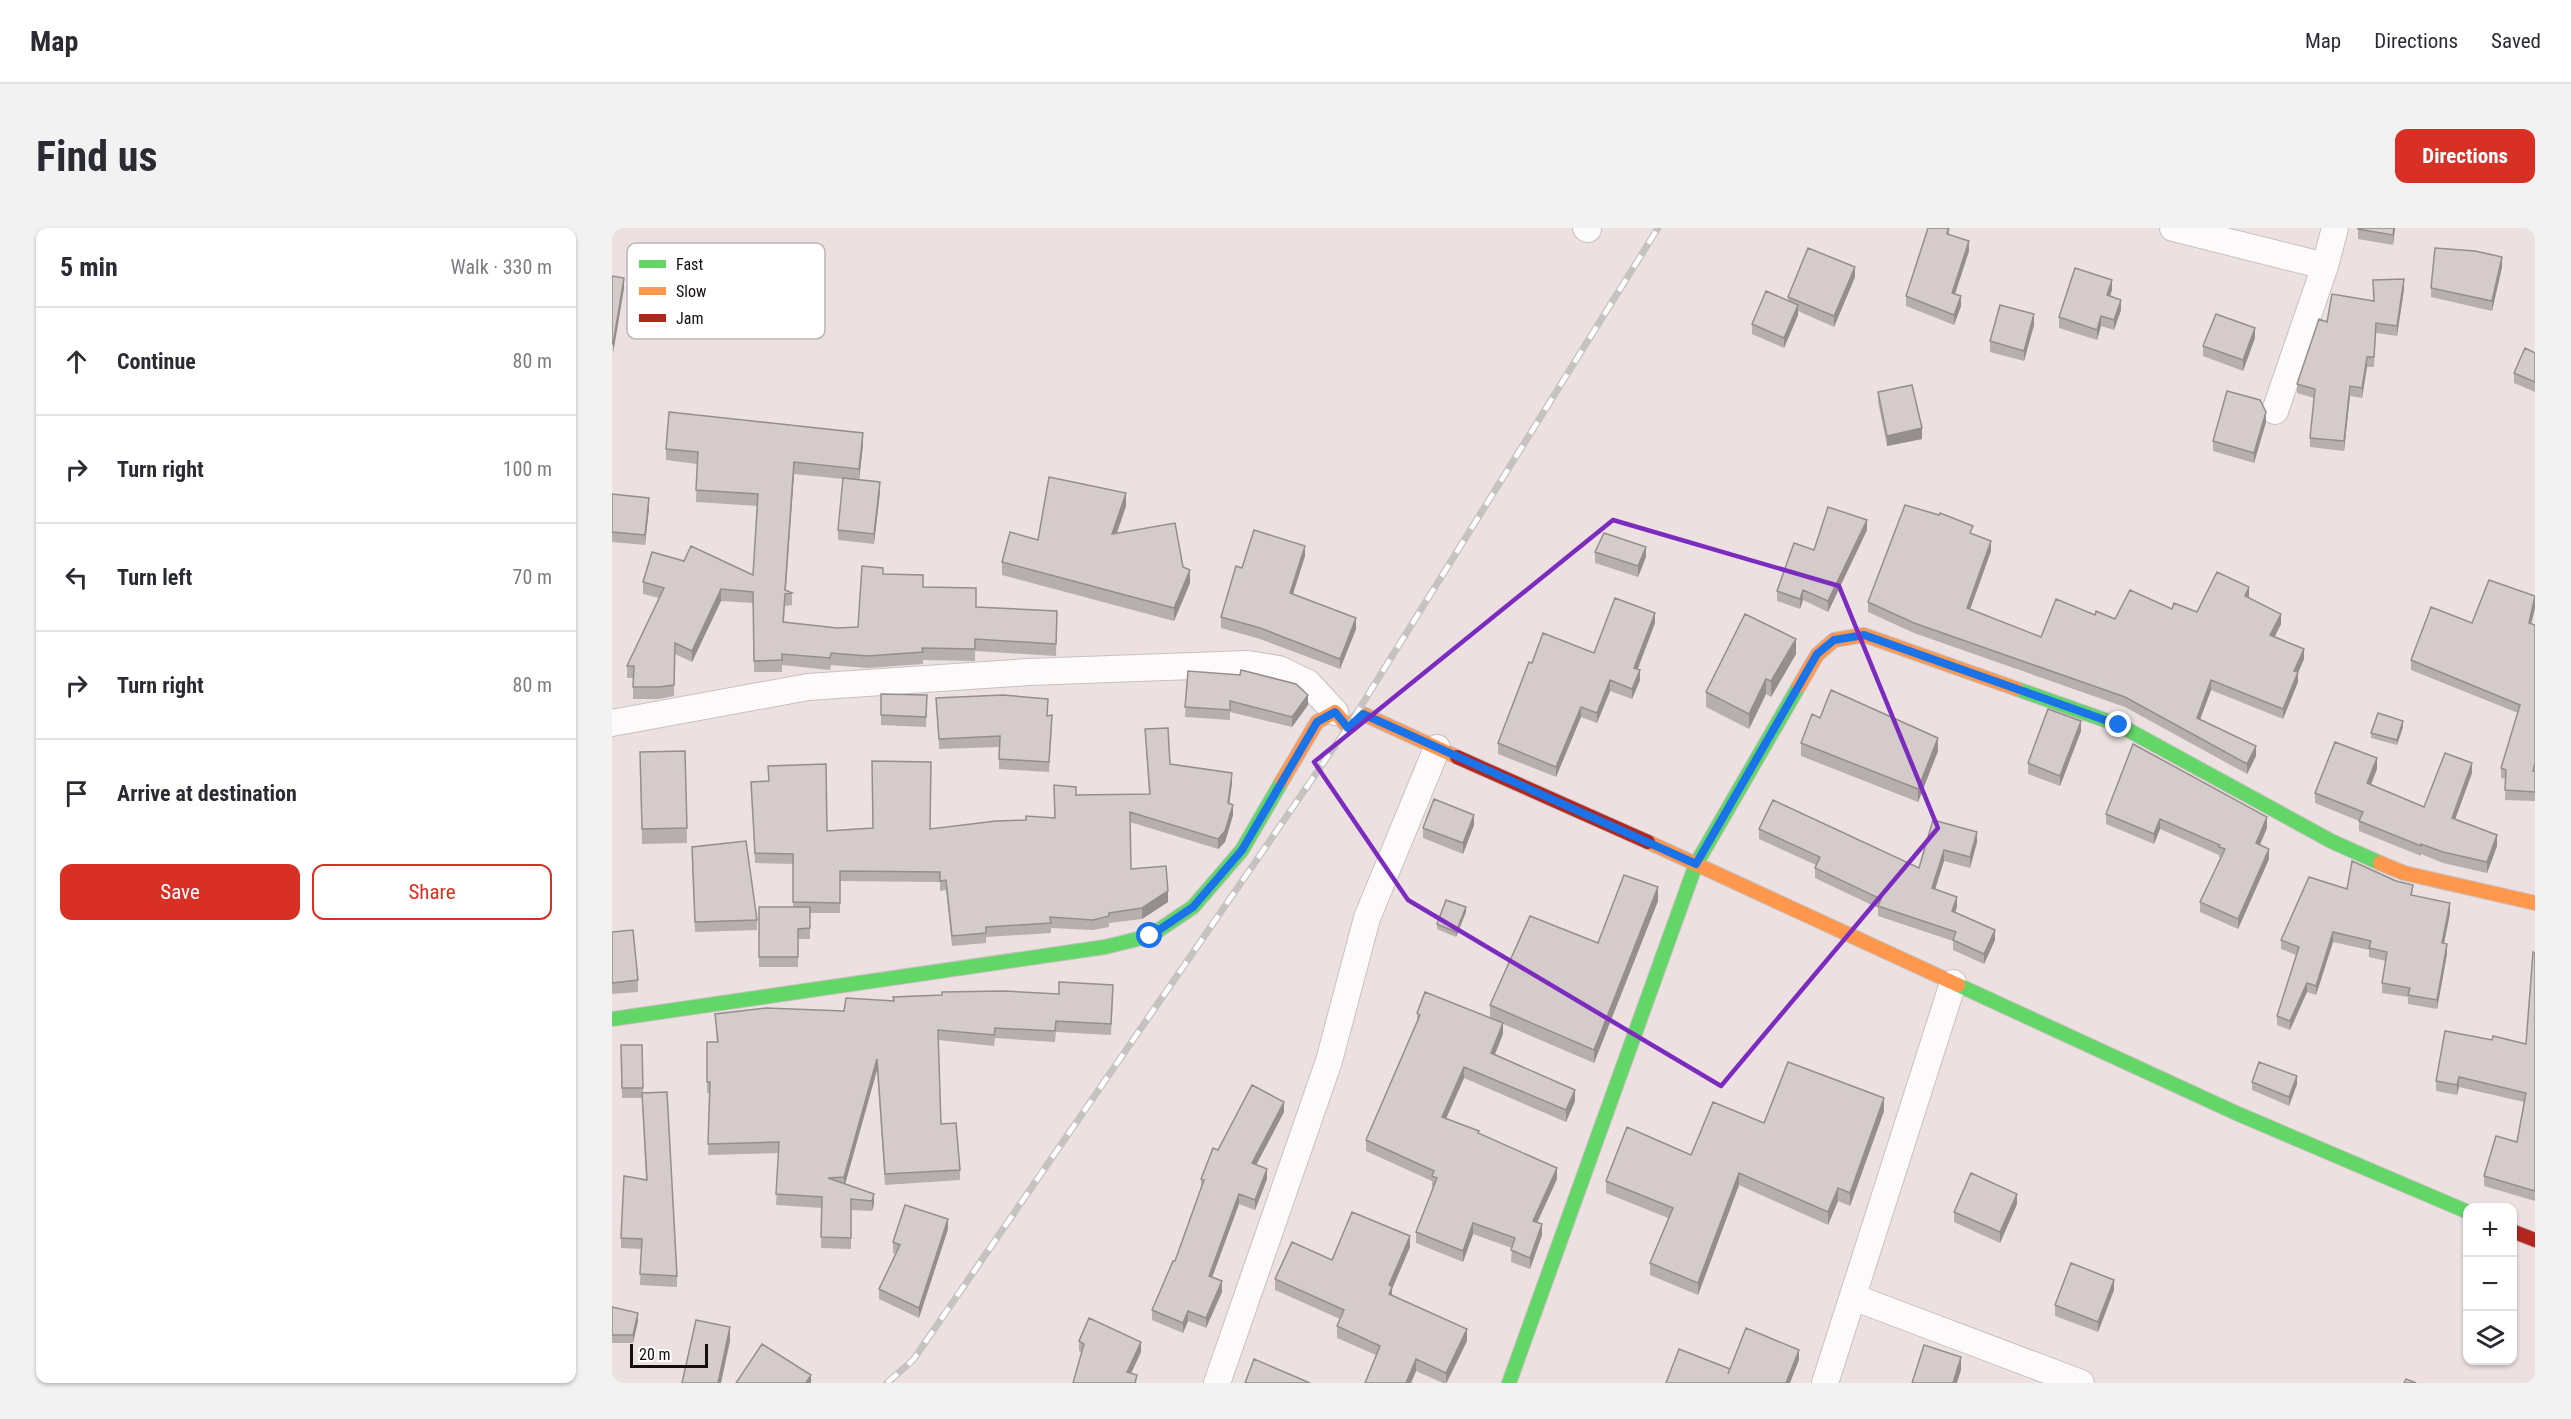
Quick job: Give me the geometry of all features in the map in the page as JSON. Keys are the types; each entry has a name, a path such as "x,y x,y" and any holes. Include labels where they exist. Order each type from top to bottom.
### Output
{"street":[{"path":"2174,228 2325,266"},
{"path":"2275,411 2325,266 2335,228"},
{"path":"1509,1383 1696,864 1817,654 1834,640 1864,635 2119,725 2331,841 2404,873 2535,903"},
{"path":"612,723 808,687 1029,672 1248,664 1279,669 1308,683 1348,728 1363,714 1696,864 2236,1113 2463,1210"},
{"path":"612,1018 1105,947 1150,936 1193,907 1242,850 1317,722 1335,712"},
{"path":"1217,1383 1329,1061 1367,918 1437,748"},
{"path":"1825,1383 1953,983"},
{"path":"2517,1233 2535,1240"},
{"path":"1853,1297 2081,1383"}],"highlighted area":[{"path":"1613,520 1839,586 1938,828 1721,1086 1408,900 1314,762"}],"building":[{"path":"1928,228 1948,228 1947,234 1969,241 1952,293 1961,296 1954,315 1906,296"},
{"path":"2358,228 2394,228 2393,235"},
{"path":"1808,248 1855,267 1834,316 1788,297"},
{"path":"2435,248 2475,251 2502,257 2492,301 2431,288"},
{"path":"2075,268 2112,280 2107,295 2121,300 2114,320 2101,316 2097,330 2059,317"},
{"path":"612,276 624,278 613,344 612,344"},
{"path":"2404,279 2397,326 2376,323 2374,357 2367,357 2362,388 2350,386 2344,441 2310,438 2315,389 2297,384 2319,319 2327,322 2332,294 2374,301 2373,280"},
{"path":"1766,291 1798,305 1784,338 1752,324"},
{"path":"2000,305 2034,314 2024,351 1990,341"},
{"path":"2216,314 2255,328 2243,360 2203,346"},
{"path":"2525,348 2535,353 2535,382 2514,373"},
{"path":"1912,385 1922,428 1887,436 1878,392"},
{"path":"2227,391 2260,400 2266,412 2254,453 2213,441"},
{"path":"669,412 863,433 859,469 794,462 785,590 792,593 785,594 783,622 837,628 858,627 862,566 883,568 883,574 923,575 923,587 976,588 976,607 1057,611 1056,644 975,639 975,649 922,648 923,652 868,656 831,653 830,658 782,654 782,660 754,661 753,592 721,589 692,651 675,643 674,685 633,687 634,666 627,666 664,588 643,582 652,552 684,561 691,546 753,575 758,494 696,490 698,452 666,449"},
{"path":"1049,477 1126,493 1112,534 1175,523 1183,567 1190,570 1174,608 1002,562 1010,532 1038,540"},
{"path":"843,478 880,482 874,534 838,530"},
{"path":"612,494 649,498 645,535 612,532"},
{"path":"1905,505 1939,515 1940,513 1973,526 1970,533 1991,541 1967,608 2041,637 2056,599 2095,615 2096,611 2115,619 2130,590 2172,609 2174,603 2197,612 2217,572 2249,587 2245,596 2281,614 2270,635 2304,649 2294,671 2298,672 2283,709 2211,680 2197,718 2256,746 2247,764 2125,697 1914,623 1868,602"},
{"path":"1828,507 1867,520 1828,601 1803,590 1800,599 1777,591 1794,543 1814,550"},
{"path":"1254,530 1305,546 1290,593 1356,618 1340,659 1260,628 1221,617 1236,566 1242,568"},
{"path":"1604,533 1646,547 1638,566 1595,552"},
{"path":"2489,580 2535,596 2529,623 2535,625 2535,763 2533,771 2535,771 2535,792 2505,790 2506,770 2501,768 2520,705 2411,660 2431,607 2472,623"},
{"path":"1615,598 1655,613 1634,668 1640,670 1632,689 1610,680 1597,713 1581,707 1556,767 1498,743 1529,662 1532,663 1543,633 1594,653"},
{"path":"1745,614 1796,639 1771,681 1766,679 1749,714 1706,692"},
{"path":"1241,670 1296,684 1308,695 1292,717 1230,701 1230,710 1185,707 1188,671 1240,675"},
{"path":"1831,690 1938,738 1918,789 1801,743 1812,714 1820,718"},
{"path":"881,694 927,695 926,717 881,715"},
{"path":"1003,695 1048,699 1047,716 1052,715 1049,762 999,759 1000,736 939,739 936,698"},
{"path":"2048,709 2081,721 2060,776 2028,763"},
{"path":"2378,713 2403,721 2397,740 2371,733"},
{"path":"1168,728 1170,764 1232,773 1228,803 1233,805 1225,831 1218,839 1130,812 1131,869 1166,866 1168,891 1142,908 1109,913 1109,916 1093,920 1050,917 1051,923 986,927 986,933 952,936 946,880 940,881 940,872 840,871 840,903 793,902 793,854 755,853 751,782 769,781 768,766 826,764 827,831 873,828 872,761 931,762 930,829 996,821 1026,820 1026,816 1055,818 1054,785 1076,787 1076,795 1150,794 1145,729"},
{"path":"2335,742 2377,758 2367,783 2424,807 2445,753 2472,763 2452,818 2497,835 2487,862 2443,852 2421,844 2421,846 2359,821 2363,812 2315,793"},
{"path":"2133,744 2267,817 2256,843 2269,849 2238,919 2200,902 2225,849 2219,847 2220,845 2160,819 2154,834 2106,814"},
{"path":"685,751 687,828 642,829 640,752"},
{"path":"1434,799 1474,815 1463,843 1423,828"},
{"path":"1773,800 1919,868 1933,820 1977,832 1970,857 1944,850 1932,888 1957,897 1952,911 1995,930 1984,954 1953,940 1956,932 1878,906 1881,899 1815,868 1820,857 1759,829"},
{"path":"746,841 757,920 695,922 692,847"},
{"path":"2352,861 2396,881 2413,885 2411,895 2450,903 2442,943 2447,944 2437,1000 2408,995 2410,988 2382,983 2387,952 2369,948 2371,941 2333,932 2316,986 2307,983 2290,1021 2277,1016 2299,947 2281,940 2309,877 2347,889"},
{"path":"1624,875 1658,887 1594,1050 1490,1005 1530,916 1598,943"},
{"path":"1446,900 1466,907 1456,932 1437,924"},
{"path":"759,907 810,907 810,928 798,929 798,957 759,957"},
{"path":"633,930 638,980 612,983 612,932"},
{"path":"2533,952 2535,953 2535,1191 2484,1176 2496,1136 2517,1142 2526,1093 2459,1077 2457,1085 2436,1081 2445,1031 2492,1040 2493,1036 2526,1044"},
{"path":"1059,982 1113,985 1111,1024 1056,1021 1055,1031 995,1028 994,1035 938,1030 941,1124 956,1123 960,1170 885,1174 877,1059 844,1177 828,1178 874,1194 872,1201 851,1199 851,1238 821,1237 822,1197 776,1194 779,1142 708,1144 710,1082 707,1082 707,1042 718,1042 715,1014 766,1008 844,1011 846,998 894,1001 893,997 942,995 942,992 1004,991 1059,994"},
{"path":"1425,992 1503,1023 1491,1053 1575,1090 1566,1110 1464,1067 1442,1117 1479,1131 1478,1133 1557,1168 1533,1221 1542,1224 1530,1258 1511,1250 1515,1238 1473,1223 1463,1251 1416,1232 1437,1178 1432,1176 1434,1171 1366,1140 1420,1015 1417,1013"},
{"path":"621,1045 642,1045 643,1088 622,1088"},
{"path":"1788,1062 1884,1098 1850,1193 1838,1188 1828,1212 1739,1173 1698,1283 1650,1263 1673,1208 1606,1181 1627,1127 1691,1155 1713,1102 1764,1123"},
{"path":"2259,1062 2297,1076 2289,1097 2252,1082"},
{"path":"1252,1085 1284,1102 1252,1163 1267,1169 1255,1200 1239,1194 1209,1276 1222,1281 1206,1318 1188,1311 1183,1323 1152,1310 1173,1261 1175,1261 1213,1148 1218,1150"},
{"path":"667,1092 677,1276 640,1274 642,1239 621,1238 624,1176 647,1180 642,1093"},
{"path":"1971,1173 2017,1194 2000,1232 1954,1212"},
{"path":"905,1205 948,1219 919,1308 879,1289 900,1245 893,1242"},
{"path":"1352,1212 1410,1236 1389,1285 1392,1287 1389,1294 1467,1329 1446,1373 1416,1359 1406,1383 1365,1383 1380,1346 1337,1326 1344,1310 1275,1279 1292,1242 1332,1260"},
{"path":"2071,1263 2114,1280 2098,1322 2055,1305"},
{"path":"612,1307 638,1313 633,1335 612,1335"},
{"path":"1089,1318 1141,1342 1127,1372 1137,1375 1135,1383 1073,1383 1084,1344 1079,1341"},
{"path":"696,1320 730,1327 718,1383 682,1383"},
{"path":"1746,1328 1799,1350 1786,1383 1666,1383 1679,1349 1730,1369"},
{"path":"762,1344 811,1375 806,1383 736,1383"},
{"path":"1924,1345 1961,1357 1953,1383 1912,1383"},
{"path":"1254,1359 1310,1383 1245,1383"},
{"path":"2406,1379 2416,1383 2404,1383"}],"railway":[{"path":"887,1383 913,1360 1348,727 1658,228"}],"traffic: fast":[{"path":"1509,1383 1696,864 1799,686"},
{"path":"2017,689 2119,725 2331,841 2380,863"},
{"path":"612,1019 1105,947 1150,936 1193,907 1242,850 1282,781"},
{"path":"1958,985 2236,1113 2463,1210"}],"traffic: slow":[{"path":"1799,686 1817,655 1834,640 1864,635 2017,689"},
{"path":"1282,781 1317,722 1335,712 1348,727 1363,714 1457,757"},
{"path":"1648,842 1958,985"},
{"path":"2380,863 2404,873 2535,903"}],"traffic: jam":[{"path":"1457,757 1648,842"},
{"path":"2517,1233 2535,1240"}],"route":[{"path":"1150,936 1193,907 1242,850 1317,722 1335,712 1348,728 1363,714 1696,864 1817,654 1834,640 1864,635 2119,725"}]}
